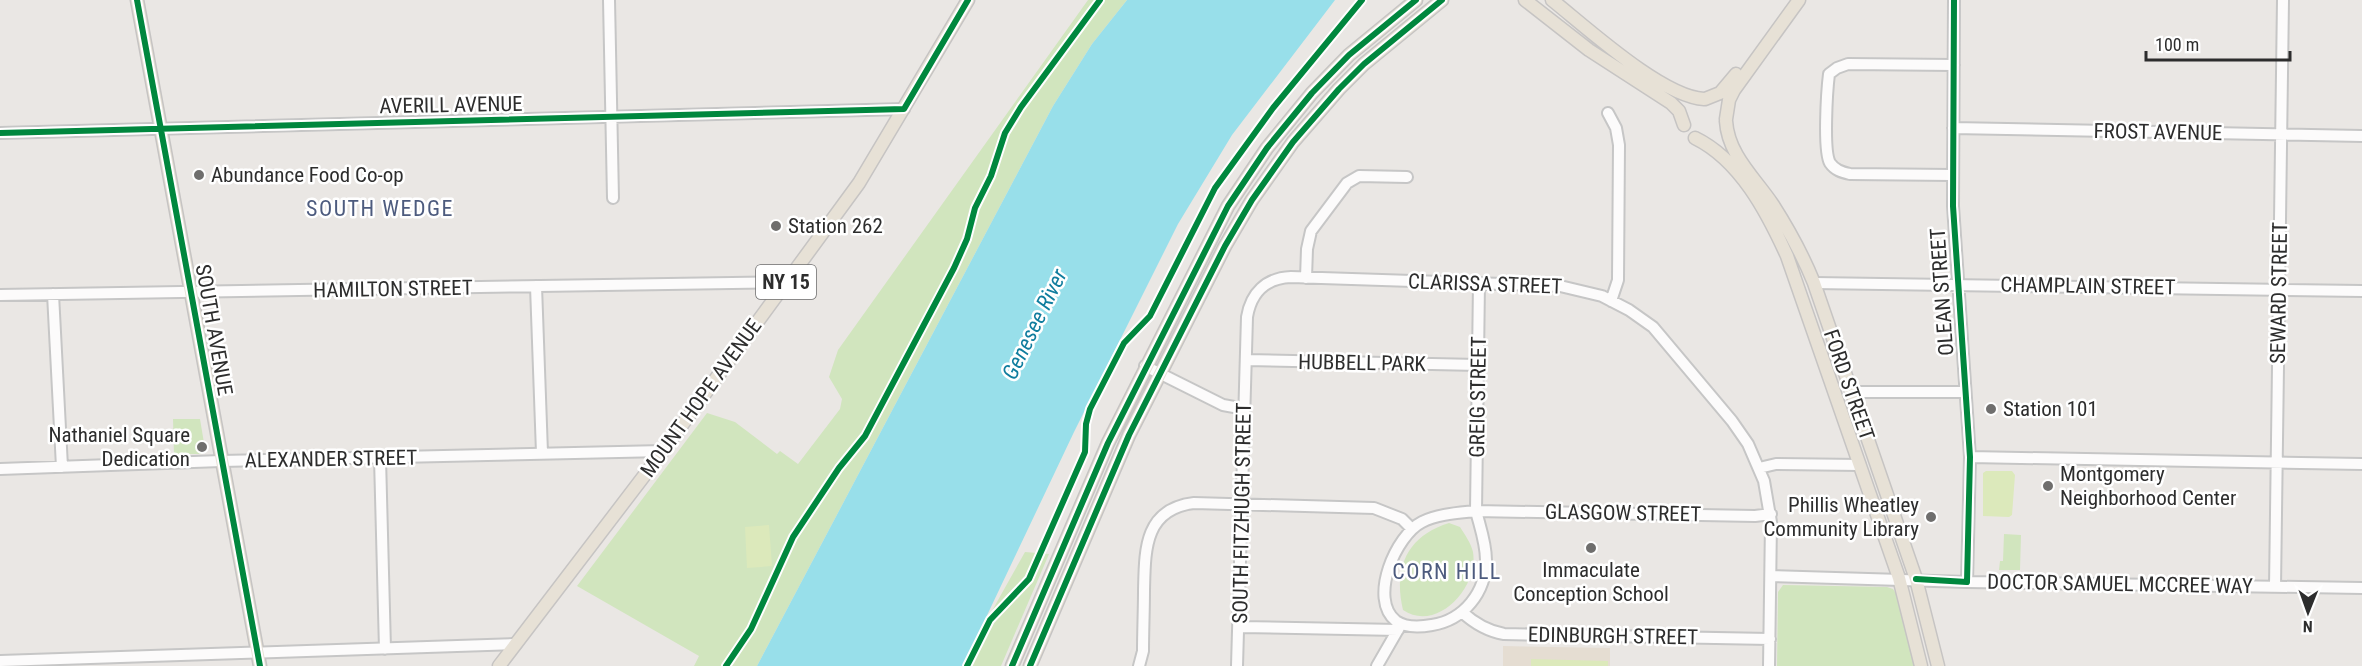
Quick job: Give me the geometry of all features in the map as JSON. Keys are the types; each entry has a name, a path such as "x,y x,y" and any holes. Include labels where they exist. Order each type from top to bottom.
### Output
{"main road":[{"name":"SOUTH AVENUE","path":"137,0 260,666"},
{"name":"MOUNT HOPE AVENUE","path":"500,666 663,451 859,183 968,0"},
{"path":"1012,666 1107,443 1219,222 1262,155 1300,106 1343,62 1416,0"},
{"path":"1030,666 1122,452 1225,246 1271,170 1339,89 1378,52 1442,0"},
{"path":"1525,0 1589,50 1671,103 1679,111 1688,132 1702,141 1714,139 1722,133 1728,104 1734,90 1799,0"},
{"path":"1552,0 1619,53 1667,87 1686,97 1704,99 1720,105 1726,120"},
{"path":"1684,125 1688,107 1696,101 1715,97 1723,90 1762,41 1799,0"},
{"name":"FORD STREET","path":"1726,120 1727,136 1734,151 1781,217 1814,283 1916,579 1938,666"},
{"name":"FORD STREET","path":"1695,138 1723,156 1750,192 1773,228 1790,265 1899,578 1921,666"}],"street":[{"path":"609,0 614,198"},
{"name":"OLEAN STREET","path":"1954,0 1952,174 1964,392 1970,457 1967,582"},
{"name":"SEWARD STREET","path":"2275,587 2283,0"},
{"path":"1952,174 1850,174 1837,171 1829,161 1826,149 1827,87 1829,74 1848,64 1954,64"},
{"name":"AVERILL AVENUE","path":"0,133 903,110"},
{"path":"1608,113 1616,128 1619,145 1618,280 1611,301"},
{"name":"FROST AVENUE","path":"1953,128 2362,136"},
{"path":"1306,278 1307,249 1311,231 1350,181 1359,176 1407,177"},
{"name":"CLARISSA STREET","path":"1246,360 1247,317 1250,305 1256,293 1266,284 1278,278 1560,286 1592,293 1637,316 1660,334 1737,428 1759,468 1771,514 1769,666"},
{"name":"HAMILTON STREET","path":"0,295 787,282"},
{"name":"GREIG STREET","path":"1476,511 1479,283"},
{"name":"CHAMPLAIN STREET","path":"1814,283 2362,291"},
{"path":"536,286 542,453"},
{"path":"53,294 62,467"},
{"name":"HUBBELL PARK","path":"1246,360 1478,365"},
{"name":"SOUTH FITZHUGH STREET","path":"1237,666 1240,627 1246,360"},
{"path":"1145,366 1223,405 1245,409"},
{"path":"1852,392 1964,392"},
{"name":"ALEXANDER STREET","path":"0,469 221,461 663,451"},
{"path":"1970,457 2362,464"},
{"path":"380,458 385,649"},
{"path":"1759,468 1776,464 1860,465"},
{"path":"1139,666 1143,651 1146,548 1153,527 1170,510 1183,505 1374,508 1402,519 1412,529"},
{"path":"1240,627 1400,627 1436,624 1451,619 1462,612 1476,597 1485,571 1484,542 1476,511 1436,516 1420,522 1412,529 1393,556 1385,587 1386,605 1400,627"},
{"name":"GLASGOW STREET","path":"1476,511 1755,516 1771,514"},
{"name":"DOCTOR SAMUEL MCCREE WAY","path":"1771,576 1899,578 1967,582 2362,588"},
{"name":"EDINBURGH STREET","path":"1462,612 1479,626 1504,634 1770,639"},
{"path":"1377,666 1400,627"},
{"path":"0,661 516,644"}],"shaded area":[{"path":"1503,646 1610,648 1610,666 1503,666"}],"green space":[{"path":"1088,0 1127,0 1092,44 1053,106 757,666 694,666 699,656 577,586 707,413 735,422 777,454 780,451 798,464 840,409 842,399 829,377 838,350"},
{"path":"173,419 200,419 205,449 202,454 174,454"},
{"path":"2012,471 2015,475 2012,515 2009,517 1983,516 1983,473"},
{"path":"1449,523 1460,527 1472,549 1473,565 1469,579 1453,603 1442,611 1429,616 1416,616 1403,610 1400,595 1402,567 1413,545 1423,536"},
{"path":"769,525 772,566 747,568 745,527"},
{"path":"2004,534 2021,535 2020,570 1999,570 2000,561 2003,561"},
{"path":"1025,552 1049,554 1001,666 961,666"},
{"path":"1783,585 1893,589 1897,595 1915,666 1777,666 1778,592"},
{"path":"1531,659 1608,661 1608,666 1531,666"}],"water":[{"name":"Genesee River","path":"1127,0 1335,0 1232,135 1178,224 1074,432 963,666 757,666 1053,106 1092,44"}],"cycle path":[{"path":"137,0 260,666"},
{"path":"0,133 904,109 968,0"},
{"path":"726,666 751,629 793,537 839,468 865,436 954,268 967,239 975,208 991,176 1005,133 1021,107 1100,0"},
{"path":"967,666 990,620 1029,579 1085,452 1086,424 1090,409 1124,343 1150,316 1215,188 1273,108 1362,0"},
{"path":"1012,666 1108,443 1228,206 1267,148 1312,93 1349,55 1416,0"},
{"path":"1030,666 1129,435 1225,246 1252,200 1293,142 1339,89 1364,64 1442,0"},
{"path":"1916,579 1967,582 1970,457 1953,206 1954,0"}],"place":[{"name":"Abundance Food Co-op","path":"199,175"},
{"name":"Station 262","path":"776,226"},
{"name":"Station 101","path":"1991,409"},
{"name":"Nathaniel Square Dedication","path":"202,447"},
{"name":"Montgomery Neighborhood Center","path":"2048,486"},
{"name":"Phillis Wheatley Community Library","path":"1931,517"},
{"name":"Immaculate Conception School","path":"1591,548"}],"district":[{"name":"SOUTH WEDGE","path":"380,208"},
{"name":"CORN HILL","path":"1447,571"}]}
